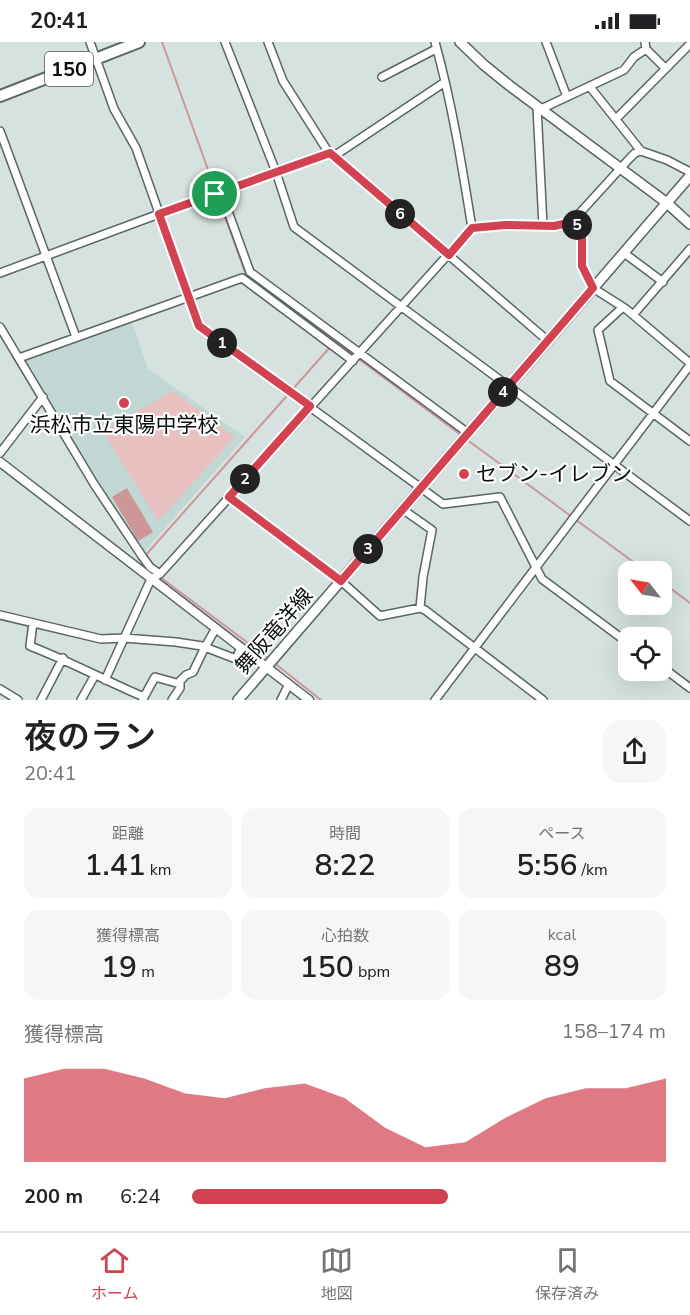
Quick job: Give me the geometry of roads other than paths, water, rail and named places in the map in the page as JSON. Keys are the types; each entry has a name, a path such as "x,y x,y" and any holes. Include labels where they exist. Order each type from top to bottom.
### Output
{"highway":[{"name":"150","path":"0,96 139,42"}],"main road":[{"path":"460,42 484,65 667,203 690,224"},
{"name":"舞阪竜洋線","path":"238,700 690,174"}],"street":[{"path":"90,42 114,109 136,148 199,326 443,504 500,497 542,579 618,635"},
{"path":"225,42 276,172 294,227 690,521"},
{"path":"268,42 283,81 327,150 548,341"},
{"path":"546,42 567,97"},
{"path":"616,118 690,44"},
{"path":"382,77 435,45 460,155 472,228"},
{"path":"543,226 539,108 624,70 645,46 665,69"},
{"path":"0,273 276,172 332,154 445,82"},
{"path":"590,87 641,151 667,160 690,174"},
{"path":"0,131 76,337"},
{"path":"568,223 635,153 641,151"},
{"path":"219,193 250,272 469,432"},
{"path":"105,680 156,576 472,228 505,225 554,226 576,223 582,229 582,266 593,288 623,307 690,364 435,700"},
{"path":"633,315 690,249"},
{"path":"624,253 663,282"},
{"path":"19,358 242,278 352,362"},
{"path":"623,307 598,330 610,381 690,441"},
{"path":"0,327 94,484 156,576"},
{"path":"0,453 43,397"},
{"path":"0,462 156,576 216,628 306,699"},
{"path":"229,497 341,581 380,616 420,608 425,610 543,700"},
{"path":"402,509 432,530 423,576 420,608"},
{"path":"0,615 101,639 124,638 176,642 205,647 236,659 241,647"},
{"path":"33,623 30,646 63,658 144,699 155,676 180,684"},
{"path":"172,700 186,675 193,672 216,628"},
{"path":"41,700 63,658"},
{"path":"672,674 690,688"},
{"path":"81,700 95,675"},
{"path":"281,700 289,684"},
{"path":"0,689 18,700"}],"waterway":[{"path":"162,42 246,275 461,435"},
{"path":"172,300 186,295"},
{"path":"144,557 331,346"},
{"path":"17,355 13,357 55,425"},
{"path":"466,439 632,561"},
{"path":"160,577 268,658"},
{"path":"672,590 690,603"},
{"path":"273,662 321,700"}],"place":[{"name":"浜松市立東陽中学校","path":"124,403"},
{"name":"セブン-イレブン","path":"464,474"}]}
